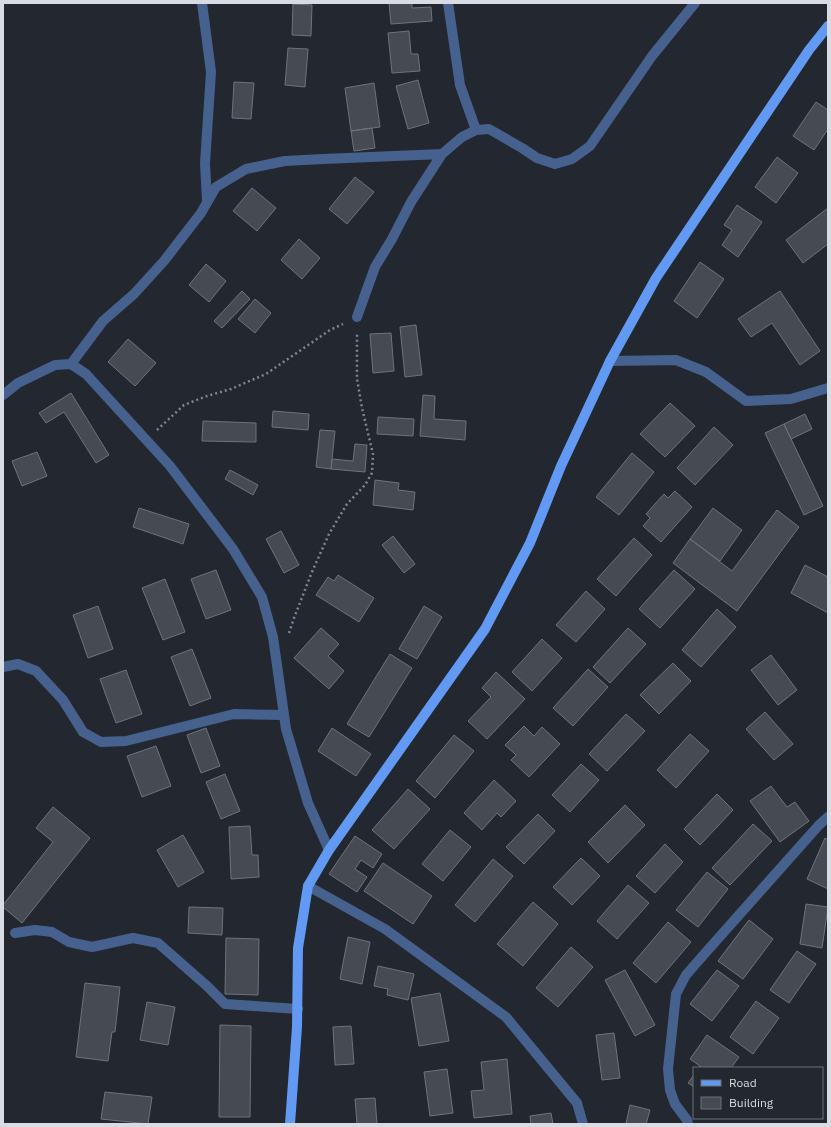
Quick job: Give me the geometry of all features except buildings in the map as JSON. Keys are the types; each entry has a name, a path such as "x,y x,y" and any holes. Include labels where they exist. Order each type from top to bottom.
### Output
{"main road":[{"path":"290,1124 298,1027 298,948 308,886 329,850 485,629 530,543 561,466 610,361 656,278 809,50 828,26"}],"street":[{"path":"202,3 211,72 205,163 207,201"},
{"path":"448,3 460,85 476,130"},
{"path":"357,317 375,266 392,239 411,202 442,154 462,137 476,130 489,129 517,144 537,158 555,164 572,159 590,146 652,56 695,3"},
{"path":"71,364 103,321 134,294 164,261 201,213 216,187 246,169 277,163 323,158 442,154"},
{"path":"610,361 676,360 706,372 746,401 791,399 828,388"},
{"path":"3,395 18,384 55,365 71,364 86,374 170,466 233,548 262,597 272,637 286,729 308,803 329,850"},
{"path":"3,667 18,664 36,671 63,700 83,732 101,742 126,741 234,714 284,715"},
{"path":"688,1124 687,1120 675,1104 670,1090 668,1069 676,994 686,975 706,951 819,825 828,817"},
{"path":"308,886 385,929 506,1017 577,1102 583,1124"},
{"path":"15,933 35,930 52,932 69,942 92,947 133,938 158,943 225,1004 298,1008"}],"path":[{"path":"146,440 184,405 231,389 266,374 330,330 357,317 357,379 372,454 372,473 365,485 347,504 328,534 294,618 288,638"}]}
